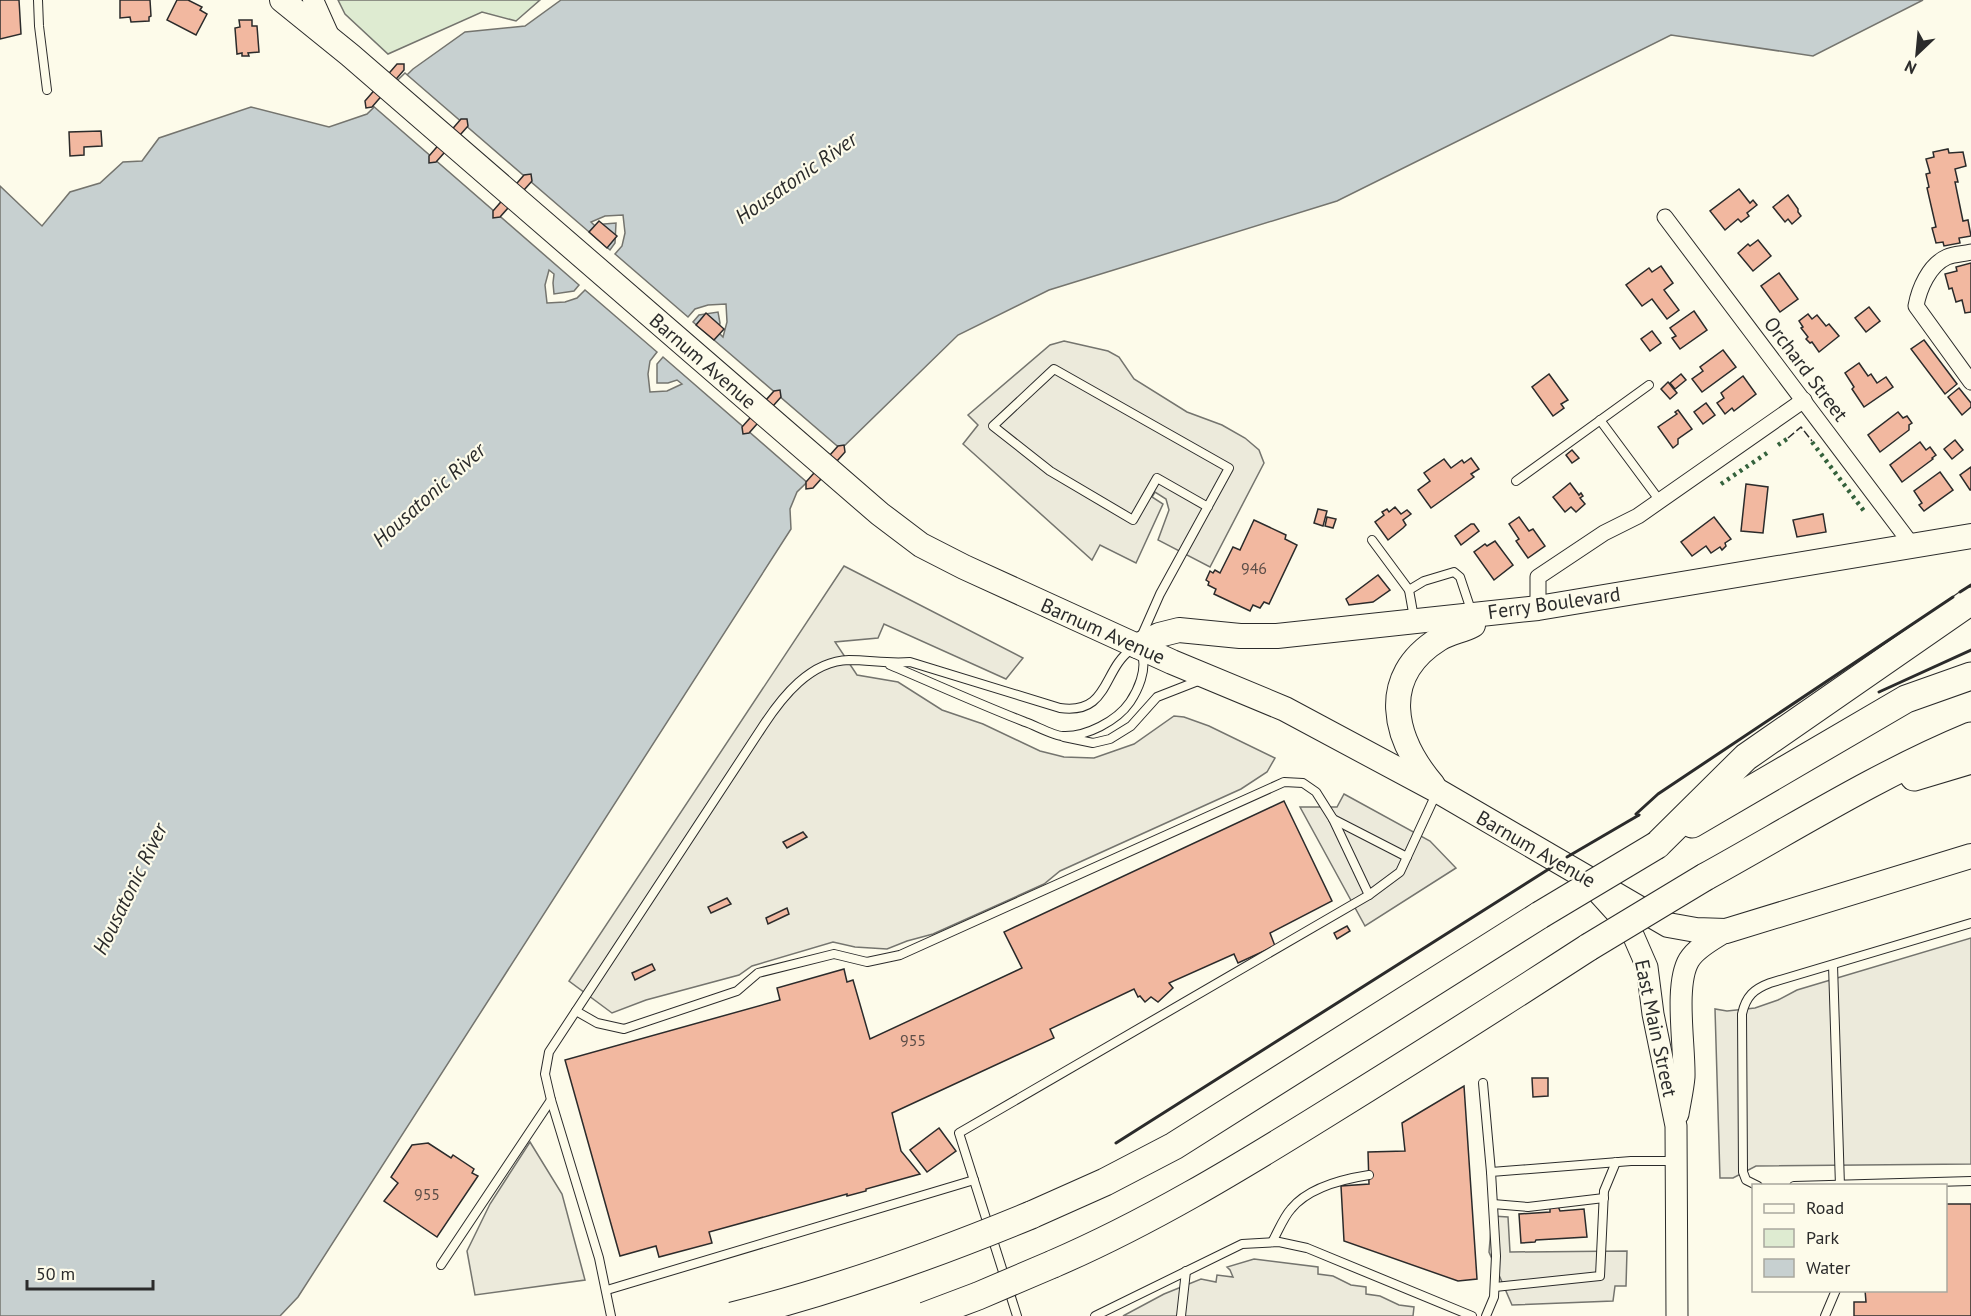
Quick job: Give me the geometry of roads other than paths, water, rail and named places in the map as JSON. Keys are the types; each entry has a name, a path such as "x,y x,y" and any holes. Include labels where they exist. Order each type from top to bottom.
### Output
{"highway":[{"path":"1657,845 1746,757 1971,601"},
{"path":"732,1316 795,1299 885,1270 1031,1215 1112,1178 1174,1146 1540,915 1657,845 1906,699 1971,676"},
{"path":"925,1316 1053,1264 1135,1225 1223,1177 1411,1061 1589,947 1705,877 1847,798 1971,736"},
{"path":"1847,798 1971,760"}],"main road":[{"name":"Barnum Avenue","path":"282,0 350,55 900,530 933,552 1001,585 1209,678 1285,709 1438,791 1668,925 1696,930 1726,931 1971,856"},
{"name":"Ferry Boulevard","path":"1137,646 1159,635 1179,630 1240,636 1277,636 1538,608 1971,536"},
{"path":"1438,791 1414,760 1403,736 1397,709 1401,683 1415,658 1430,645 1451,632 1503,612"},
{"name":"East Main Street","path":"1584,877 1630,928 1647,967 1653,1014 1676,1126 1677,1316"},
{"name":"East Main Street","path":"1676,1126 1684,1077 1682,1037 1684,974 1690,960 1700,949 1726,931"}],"street":[{"path":"313,0 330,38"},
{"name":"Orchard Street","path":"1665,217 1912,545"},
{"path":"1971,252 1946,258 1928,274 1919,290 1916,306 1971,382"},
{"path":"1538,608 1538,577 1604,533 1638,516 1804,400"}],"lane":[{"path":"38,0 47,90"},
{"path":"611,1316 607,1290 594,1241 551,1100 545,1074 549,1052 763,726 788,692 799,681 829,663 850,660 888,664 910,663 1060,708 1076,708 1097,699 1122,656 1137,646 1160,594 1208,507 1229,468 1054,369 993,426 1050,471 1133,520 1157,478 1208,507"},
{"path":"1516,481 1649,385"},
{"path":"1600,420 1660,501"},
{"path":"1372,540 1409,590 1415,623"},
{"path":"1409,590 1424,581 1454,572 1460,577 1473,615"},
{"path":"1063,736 1089,731 1106,724 1124,711 1135,694 1143,671 1143,657 1137,646"},
{"path":"888,664 1073,740 1093,743 1110,739 1131,726 1157,697 1180,686 1209,678"},
{"path":"576,1011 597,1023 624,1029 737,991 758,974 834,954 871,962 900,955 1284,782 1303,783 1316,792 1333,819 1369,895"},
{"path":"1017,1316 959,1133 1369,895 1400,872 1438,791"},
{"path":"1333,819 1407,857"},
{"path":"1756,1184 1746,1180 1743,1172 1742,1014 1744,1003 1750,994 1758,988 1971,923"},
{"path":"1833,965 1840,1184"},
{"path":"1483,1083 1496,1256 1494,1297 1486,1316"},
{"path":"441,1265 551,1100"},
{"path":"1491,1172 1616,1162 1677,1161"},
{"path":"1495,1287 1600,1276 1604,1191 1616,1162"},
{"path":"1272,1242 1291,1209 1305,1197 1339,1180 1369,1174"},
{"path":"607,1290 974,1180"},
{"path":"1873,1184 1971,1181"},
{"path":"1493,1204 1528,1207 1604,1198"},
{"path":"1095,1316 1242,1244 1272,1242 1307,1248 1452,1312 1472,1316"},
{"path":"1181,1316 1186,1271"},
{"path":"1825,1316 1835,1292"}],"water":[{"name":"Housatonic River","path":"561,0 1923,0 1813,56 1671,35 1337,201 1049,290 958,335 797,492 790,509 791,529 298,1297 280,1316 0,1316 0,186 42,226 70,192 100,183 123,162 142,161 159,138 251,107 329,127 367,114 413,69 465,32 525,26"}]}
